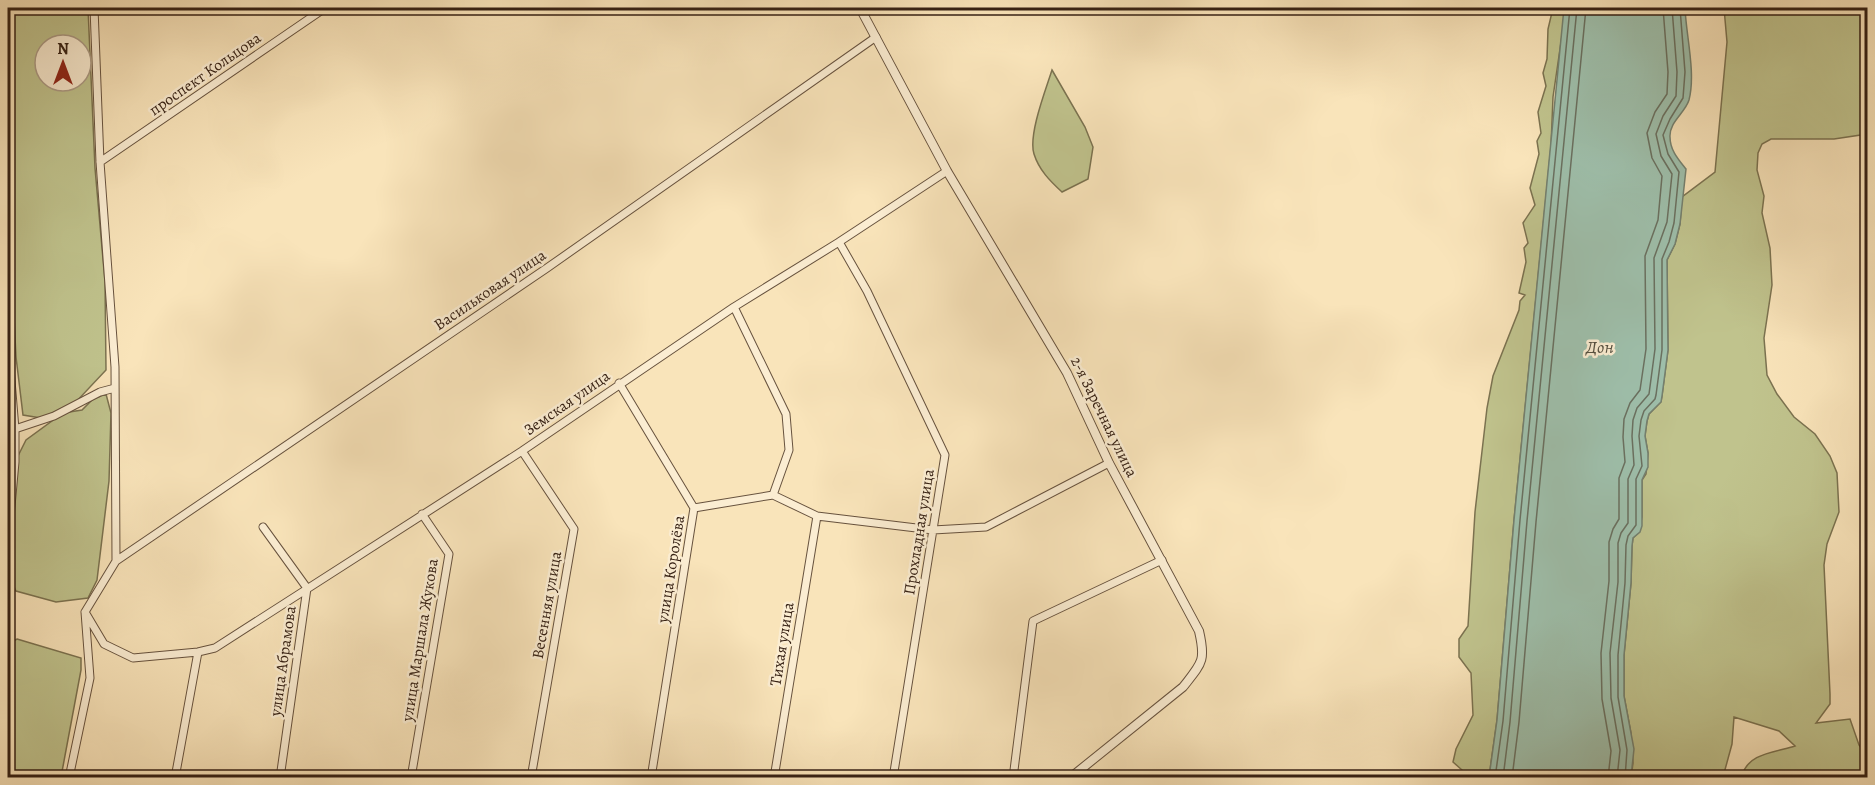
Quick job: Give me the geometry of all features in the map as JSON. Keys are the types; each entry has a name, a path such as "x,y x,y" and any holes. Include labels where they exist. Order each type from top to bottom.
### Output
{"street":[{"path":"69,777 90,678 85,612 117,561 115,388 100,162 94,8"},
{"name":"проспект Кольцова","path":"100,162 325,8"},
{"name":"2-я Заречная улица","path":"860,8 947,171 1067,374 1109,463 1199,631 1204,653 1196,670 1183,687 1070,777"},
{"name":"Васильковая улица","path":"117,561 547,268 876,37"},
{"name":"Земская улица","path":"85,612 104,644 132,658 198,652 214,648 522,451 734,307 947,171"},
{"name":"Прохладная улица","path":"839,242 867,291 945,454 892,777"},
{"path":"8,275 9,372 15,429 15,462 8,539"},
{"path":"734,307 786,414 789,450 773,495"},
{"name":"улица Королёва","path":"619,383 694,508 651,777"},
{"path":"15,429 54,416 100,392 115,388"},
{"name":"Весенняя улица","path":"522,451 574,529 531,777"},
{"path":"694,508 773,495 818,516 933,530 986,526 1109,463"},
{"name":"улица Маршала Жукова","path":"411,777 449,554 422,514"},
{"name":"Тихая улица","path":"774,777 818,516"},
{"name":"улица Абрамова","path":"263,527 307,588 280,777"},
{"path":"1012,777 1033,621 1162,560"},
{"path":"175,777 198,652"}],"green space":[{"path":"8,8 88,8 89,33 33,33 33,93 92,93 95,168 105,282 106,370 75,403 41,418 23,415 16,357 8,196"},
{"path":"1553,8 1566,8 1553,97 1551,146 1514,520 1497,720 1489,777 1461,777 1462,770 1453,762 1456,749 1473,715 1471,673 1459,657 1459,639 1468,626 1475,512 1493,376 1519,310 1520,301 1525,295 1519,293 1526,262 1524,248 1528,243 1523,223 1535,205 1530,188 1539,154 1537,141 1541,133 1538,112 1546,86 1543,73 1547,59 1548,29"},
{"path":"1724,8 1866,8 1867,134 1834,139 1771,139 1762,144 1758,153 1757,170 1764,196 1762,213 1770,248 1772,285 1764,338 1767,375 1777,394 1794,417 1815,434 1830,456 1837,473 1839,512 1827,544 1824,565 1830,704 1816,723 1850,719 1859,745 1867,756 1867,777 1742,777 1749,763 1756,758 1795,746 1779,731 1734,717 1732,744 1723,777 1631,778 1633,763 1631,733 1624,696 1624,655 1633,538 1639,532 1642,517 1642,480 1646,474 1648,453 1645,436 1649,414 1661,402 1662,396 1668,350 1667,260 1675,244 1680,224 1682,197 1715,172 1727,42"},
{"path":"1052,70 1085,127 1093,147 1088,179 1062,192 1042,170 1036,160 1033,146 1038,112"},
{"path":"106,394 111,413 109,481 97,580 88,598 56,602 16,591 9,576 8,566 8,539 15,462 26,440 63,413 82,410 93,399"},
{"path":"17,639 81,658 81,670 61,777 8,777 8,644"}],"water":[{"name":"Дон","path":"1564,8 1685,8 1690,54 1689,100 1670,132 1673,150 1686,169 1680,224 1675,244 1667,260 1668,350 1661,402 1649,414 1647,421 1645,436 1648,467 1642,480 1642,526 1640,532 1633,538 1632,546 1624,655 1624,696 1634,749 1631,777 1489,777 1497,720 1514,520"}]}
